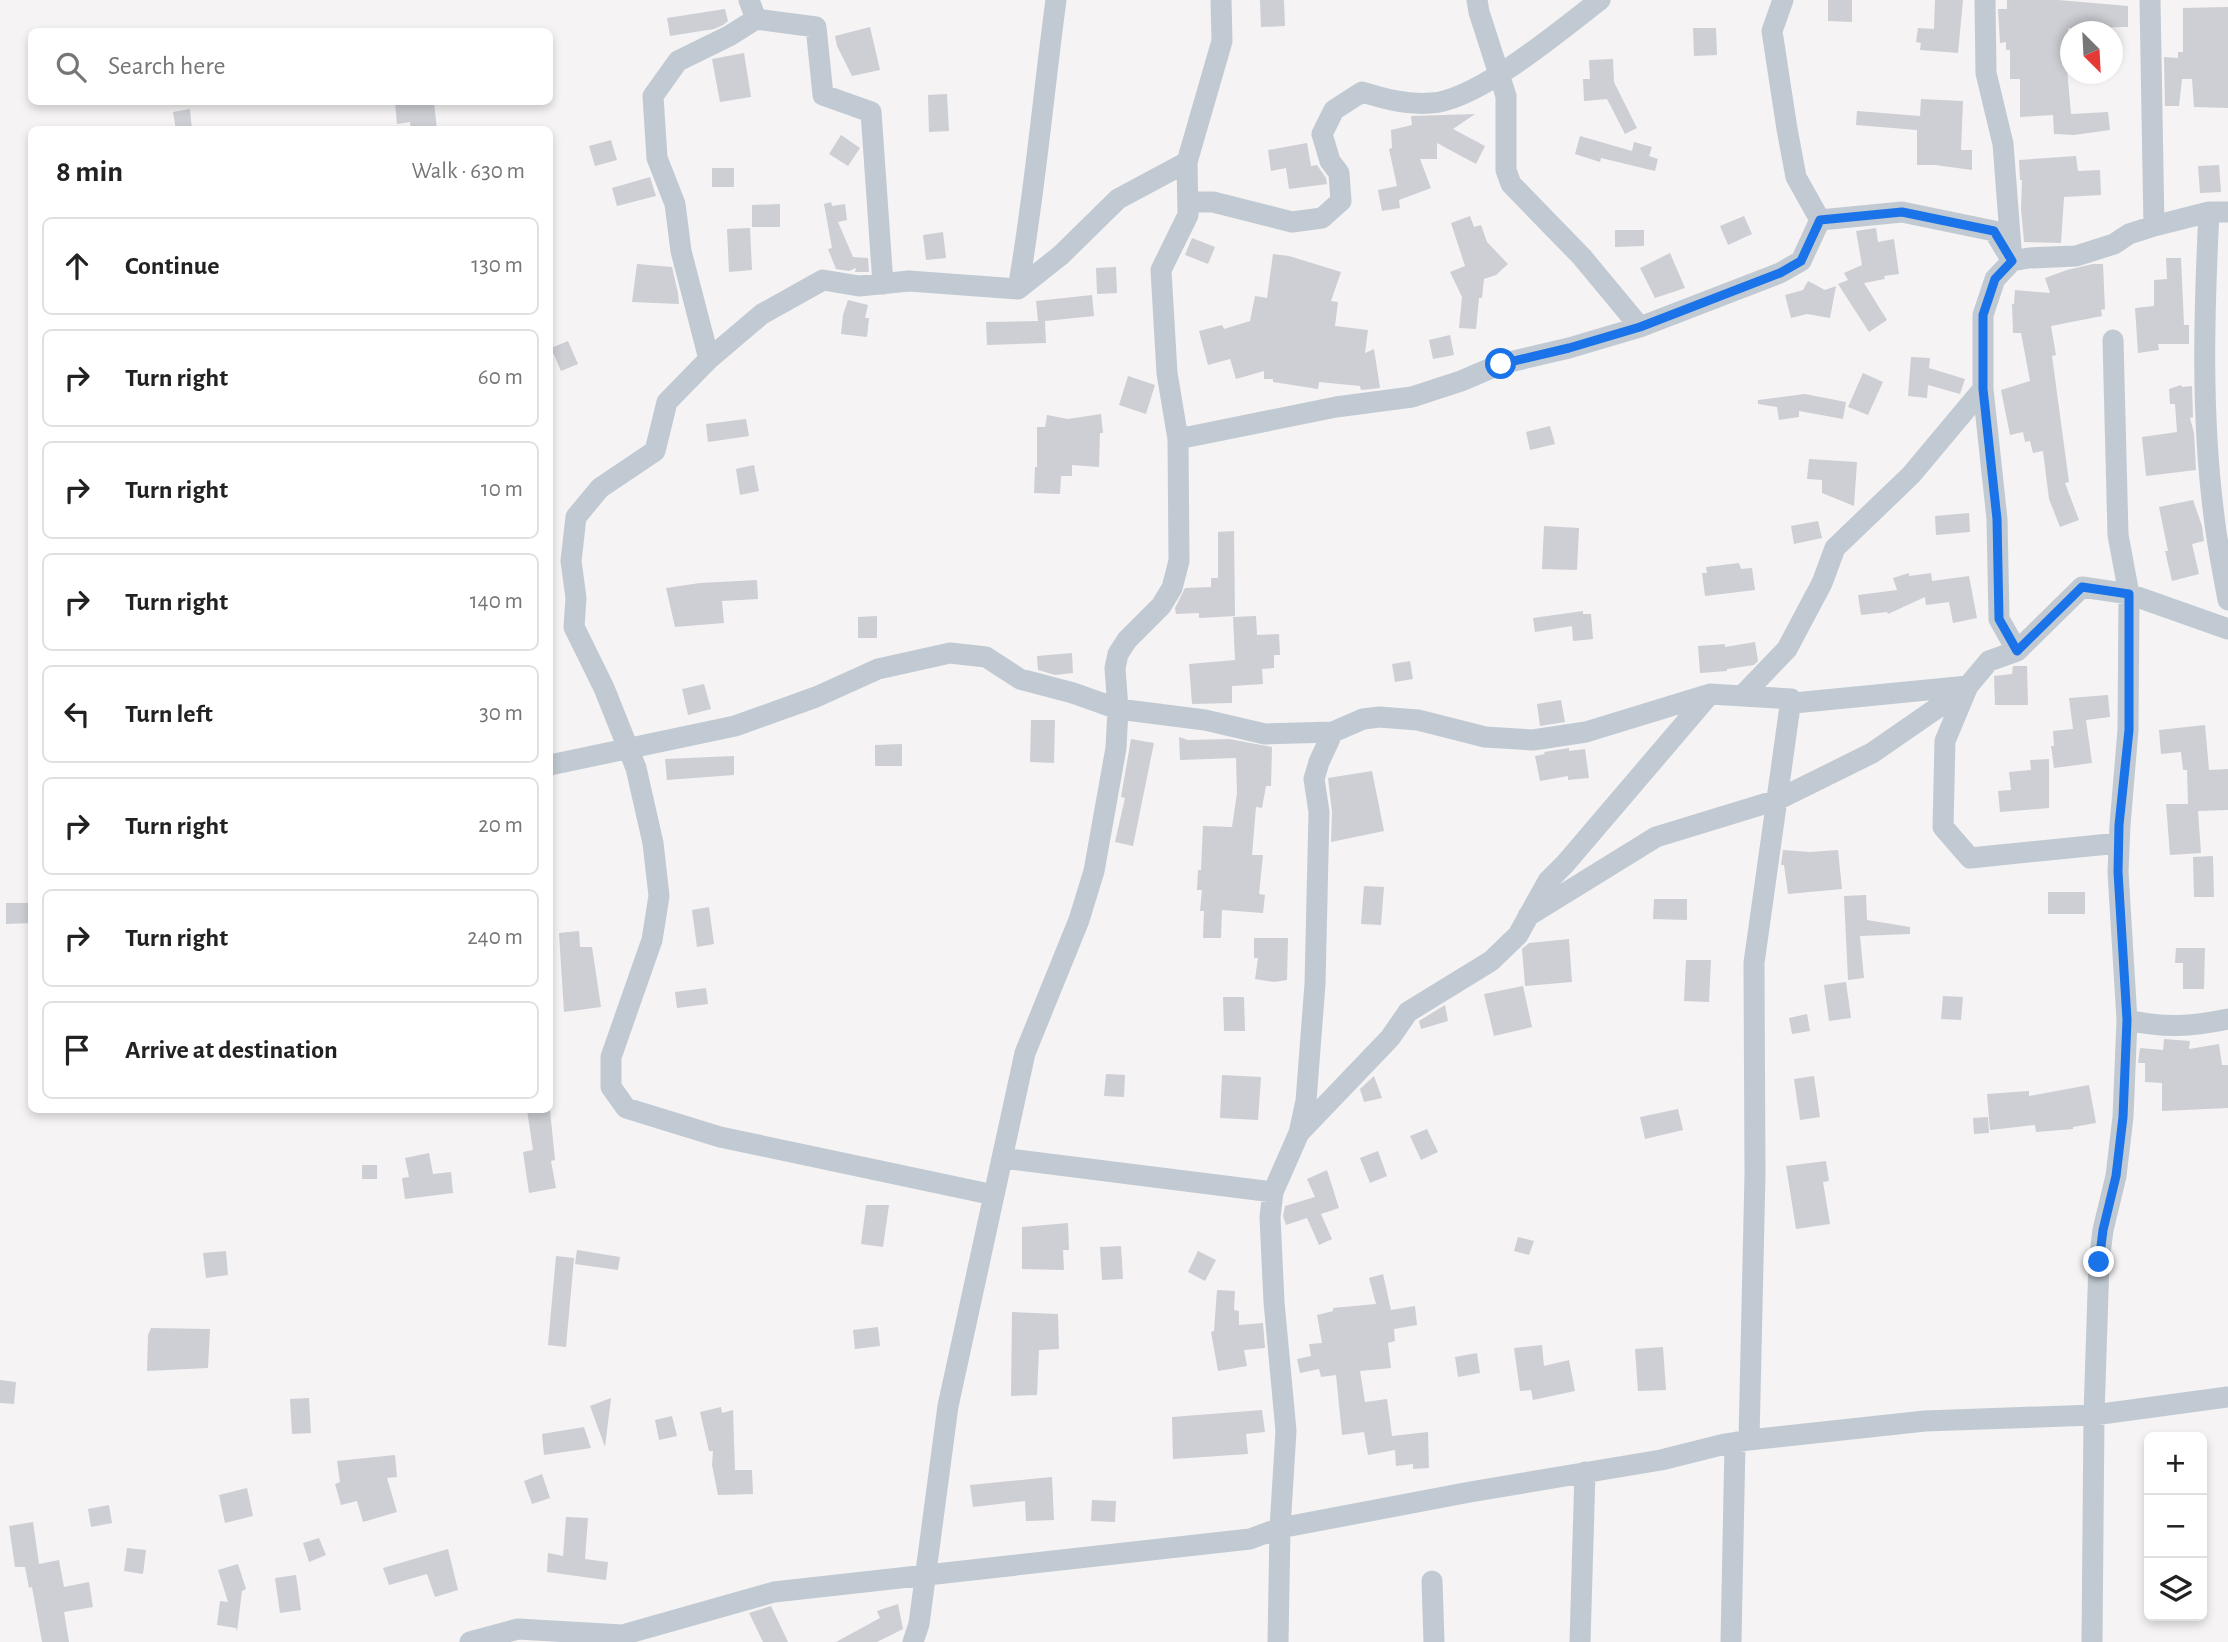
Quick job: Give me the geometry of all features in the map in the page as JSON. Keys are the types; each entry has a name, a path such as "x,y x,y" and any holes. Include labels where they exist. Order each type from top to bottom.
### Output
{"street":[{"path":"1018,289 1031,217 1056,0"},
{"path":"913,1642 919,1624 947,1406 1025,1053 1079,920 1094,871 1113,776 1118,709 1115,668 1118,654 1127,640 1161,606 1172,588 1179,561 1178,439 1167,373 1161,270 1188,215 1187,162 1222,41 1221,0"},
{"path":"1477,0 1506,96 1506,170 1511,184 1581,257 1640,327"},
{"path":"1188,202 1213,202 1292,222 1322,218 1341,201 1339,173 1329,160 1322,134 1334,110 1362,93 1396,102 1433,104 1469,91 1499,75 1600,0"},
{"path":"1783,0 1772,31 1787,130 1796,177 1820,220"},
{"path":"1985,0 1986,73 2003,144 2012,261"},
{"path":"2150,0 2154,226"},
{"path":"709,359 681,251 674,204 657,158 653,96 678,61 729,37 752,10 816,27 823,95 872,112 883,284"},
{"path":"993,1195 720,1137 626,1108 611,1087 611,1057 652,940 659,896 653,843 636,768 604,688 574,627 576,598 571,561 576,517 600,488 655,451 667,402 709,359 761,314 823,280 859,286 909,281 1018,289 1061,254 1118,198 1187,162"},
{"path":"1820,220 1902,212 1962,224 1994,231 2012,261"},
{"path":"2017,651 1999,619 1997,519 1983,389 1983,315 1995,279 2012,261 2076,256 2114,244 2129,234 2154,226 2218,212 2205,283 2209,460 2214,516 2228,600"},
{"path":"1178,439 1336,407 1412,397 1501,364 1640,327 1780,273 1801,261 1820,220"},
{"path":"2092,1642 2094,1415 2099,1262 2103,1230 2116,1176 2123,1117 2127,1020 2118,872 2129,730 2129,594 2118,535 2113,340"},
{"path":"1742,696 1787,649 1822,583 1835,548 1911,475 1983,389"},
{"path":"2119,843 1970,858 1943,827 1945,741 1968,687 1989,660 2017,651 2082,587 2129,594 2228,629"},
{"path":"553,764 735,726 817,697 878,669 950,653 986,657 1020,679 1073,693 1118,709 1205,720 1265,734 1333,732 1363,719 1379,717 1418,720 1485,737 1532,740 1586,732 1710,694 1791,699 1794,703 1968,687"},
{"path":"1528,916 1656,837 1777,800 1872,753 1968,687"},
{"path":"1299,1133 1390,1038 1408,1012 1491,961 1518,935 1536,898 1548,881 1710,694"},
{"path":"1731,1642 1755,1174 1754,963 1791,699"},
{"path":"1278,1642 1280,1528 1286,1431 1274,1302 1270,1217 1273,1192 1299,1133 1306,1101 1315,984 1319,812 1314,779 1333,732"},
{"path":"2127,1020 2157,1027 2183,1027 2228,1019"},
{"path":"1002,1158 1273,1192"},
{"path":"470,1642 518,1629 622,1635 774,1592 1250,1539 1280,1528 1661,1460 1742,1441 1925,1421 2094,1415 2228,1397"},
{"path":"1580,1642 1585,1472"},
{"path":"1432,1581 1434,1642"}],"building":[{"path":"1260,0 1284,0 1285,26 1261,27"},
{"path":"1828,0 1852,0 1852,22 1828,21"},
{"path":"1935,0 1963,0 1958,53 1920,50 1921,43 1916,42 1918,28 1934,29"},
{"path":"2007,0 2058,0 2128,6 2128,27 2123,27 2123,21 2060,21 2060,84 2068,84 2071,114 2108,112 2110,130 2074,135 2054,134 2053,115 2020,117 2020,79 2010,79 2010,50 2006,50 2006,42 2000,43 1998,9 2007,9"},
{"path":"2228,7 2228,108 2194,107 2192,79 2182,79 2179,106 2165,106 2164,57 2178,58 2178,52 2183,52 2183,8"},
{"path":"725,9 728,21 723,25 670,36 667,18"},
{"path":"870,27 880,70 852,76 835,36"},
{"path":"1693,28 1716,28 1717,55 1694,56"},
{"path":"744,53 751,97 720,102 712,59"},
{"path":"1613,59 1614,82 1637,128 1625,134 1607,99 1584,101 1583,79 1590,79 1589,60"},
{"path":"947,94 949,131 929,132 928,95"},
{"path":"1921,99 1963,101 1961,150 1972,150 1972,170 1917,165 1917,130 1856,125 1857,111 1920,116"},
{"path":"395,105 434,105 437,126 410,126 410,122 397,124"},
{"path":"190,109 192,126 175,126 173,112"},
{"path":"1475,114 1453,129 1485,146 1476,164 1437,143 1437,159 1420,159 1431,188 1399,200 1400,208 1382,211 1378,190 1397,186 1389,149 1392,148 1391,130 1412,125 1411,116"},
{"path":"841,135 860,148 848,166 829,154"},
{"path":"1580,136 1632,151 1634,142 1652,147 1649,156 1658,159 1655,171 1601,158 1600,162 1575,154"},
{"path":"611,140 617,160 595,166 589,146"},
{"path":"1307,143 1311,166 1317,165 1327,184 1289,189 1286,168 1271,171 1268,150"},
{"path":"2076,156 2078,171 2100,170 2101,195 2064,197 2061,243 2024,242 2019,160"},
{"path":"2219,165 2221,192 2200,193 2198,166"},
{"path":"712,168 734,168 734,187 712,187"},
{"path":"650,177 656,196 617,206 612,188"},
{"path":"831,202 832,206 845,204 847,220 838,222 853,257 868,258 869,272 855,272 856,268 849,271 836,269 828,249 832,248 824,204"},
{"path":"780,204 780,227 752,227 752,205"},
{"path":"1470,216 1474,227 1481,225 1487,242 1508,264 1496,275 1484,279 1476,329 1459,328 1462,297 1450,272 1465,266 1451,223"},
{"path":"1744,216 1752,234 1728,245 1720,226"},
{"path":"750,228 752,270 729,272 727,229"},
{"path":"1876,228 1878,242 1894,239 1899,274 1864,283 1887,320 1869,332 1838,284 1848,280 1844,273 1862,265 1856,231"},
{"path":"1615,230 1644,230 1644,246 1615,247"},
{"path":"943,232 946,258 926,260 923,235"},
{"path":"1192,238 1215,247 1208,264 1185,255"},
{"path":"1670,253 1685,288 1655,298 1640,268"},
{"path":"1273,254 1289,256 1341,272 1331,301 1338,302 1335,326 1368,330 1365,353 1374,349 1380,388 1361,390 1360,386 1319,382 1318,389 1264,379 1264,371 1236,379 1230,359 1208,365 1199,331 1222,325 1224,329 1250,321 1255,296 1267,298"},
{"path":"2166,258 2181,258 2184,325 2189,325 2189,344 2158,344 2159,350 2138,353 2135,308 2154,306 2154,280 2167,279"},
{"path":"637,264 672,267 679,304 632,302"},
{"path":"2093,264 2103,264 2105,309 2101,310 2102,316 2051,326 2056,355 2052,356 2069,482 2065,483 2079,520 2060,527 2049,499 2043,451 2033,453 2030,441 2025,442 2023,432 2010,435 2001,390 2030,381 2021,333 2013,333 2012,304 2015,290 2050,293 2045,278"},
{"path":"1116,267 1117,293 1097,294 1096,268"},
{"path":"1808,281 1825,290 1836,286 1830,318 1807,314 1791,318 1785,295 1803,290"},
{"path":"1092,295 1094,316 1045,321 1046,343 987,345 986,322 1038,321 1036,301"},
{"path":"848,300 868,305 865,318 869,318 867,337 841,334"},
{"path":"1450,335 1454,355 1433,359 1429,340"},
{"path":"568,341 578,364 561,371 553,347"},
{"path":"1911,357 1930,358 1929,368 1965,379 1960,394 1928,385 1927,398 1908,396"},
{"path":"1863,373 1883,382 1868,415 1848,407"},
{"path":"1128,376 1155,385 1146,414 1119,405"},
{"path":"2181,385 2192,386 2193,417 2190,418 2194,433 2196,470 2146,476 2142,437 2177,432 2175,404 2170,404 2169,389"},
{"path":"1805,394 1846,402 1843,419 1799,411 1799,417 1779,420 1777,407 1758,404 1758,400"},
{"path":"1101,414 1103,433 1100,433 1099,467 1072,465 1072,476 1061,476 1060,494 1034,493 1037,427 1045,427 1047,415 1068,419"},
{"path":"746,419 749,436 708,442 706,424"},
{"path":"1550,426 1555,444 1530,450 1526,432"},
{"path":"1809,459 1857,462 1854,506 1822,493 1822,480 1807,479"},
{"path":"754,465 759,491 740,495 736,469"},
{"path":"2193,500 2204,541 2192,544 2199,574 2172,581 2159,507"},
{"path":"1969,513 1970,532 1936,535 1935,516"},
{"path":"1818,521 1822,538 1794,544 1791,526"},
{"path":"1544,526 1579,528 1577,570 1542,569"},
{"path":"1234,531 1235,616 1199,618 1199,613 1176,614 1175,608 1185,588 1211,587 1211,578 1218,578 1218,532"},
{"path":"1739,563 1741,569 1752,568 1755,590 1705,596 1702,573 1707,573 1706,567"},
{"path":"1909,573 1909,576 1931,573 1932,581 1969,576 1977,618 1953,623 1949,602 1926,605 1925,597 1888,614 1861,615 1858,595 1897,590 1893,578"},
{"path":"757,580 758,599 722,601 724,623 675,627 666,588"},
{"path":"1583,611 1583,614 1591,614 1593,639 1573,641 1572,626 1535,632 1533,618"},
{"path":"877,616 877,638 858,638 858,617"},
{"path":"1256,616 1257,635 1279,634 1280,655 1274,655 1274,668 1262,669 1263,684 1232,686 1232,703 1192,704 1189,664 1235,660 1233,617"},
{"path":"1755,642 1758,661 1754,665 1700,673 1698,646 1725,644 1725,647"},
{"path":"1072,653 1073,673 1055,675 1038,670 1037,656"},
{"path":"1410,661 1413,679 1395,682 1392,664"},
{"path":"2013,666 2027,666 2028,705 1995,705 1994,676 2012,674"},
{"path":"704,684 711,709 688,715 682,689"},
{"path":"2108,695 2110,717 2086,720 2092,763 2054,768 2051,746 2054,746 2053,731 2073,729 2069,698"},
{"path":"1561,700 1565,722 1540,726 1537,704"},
{"path":"1031,720 1055,720 1054,763 1030,762"},
{"path":"2205,725 2209,770 2228,769 2228,810 2198,811 2201,853 2170,855 2166,804 2188,804 2187,770 2183,770 2181,752 2161,754 2159,730"},
{"path":"1179,737 1188,740 1229,739 1272,747 1271,786 1266,786 1262,808 1256,807 1252,855 1263,855 1259,894 1265,895 1263,913 1222,910 1221,938 1203,938 1204,911 1200,911 1202,890 1197,890 1198,870 1201,870 1203,826 1232,827 1237,793 1236,758 1180,760"},
{"path":"1131,739 1154,743 1133,846 1115,842 1125,798 1121,797"},
{"path":"902,744 902,766 875,766 875,745"},
{"path":"1569,748 1569,751 1585,749 1589,778 1568,780 1568,776 1540,781 1535,756"},
{"path":"734,756 734,775 667,780 665,759"},
{"path":"2049,759 2049,808 2000,812 1998,791 2011,790 2009,772 2031,770 2030,760"},
{"path":"1372,771 1384,831 1331,842 1332,812 1328,778"},
{"path":"1783,850 1838,850 1842,889 1788,894 1784,865 1781,865"},
{"path":"2213,856 2214,897 2194,897 2193,857"},
{"path":"1364,886 1384,887 1381,925 1361,924"},
{"path":"2048,892 2085,892 2085,914 2048,914"},
{"path":"1866,895 1867,920 1910,927 1910,934 1860,936 1864,978 1848,980 1844,896"},
{"path":"1654,899 1687,899 1687,920 1653,919"},
{"path":"6,903 28,903 28,923 6,924"},
{"path":"709,907 714,944 697,947 692,910"},
{"path":"579,931 580,947 592,947 601,1007 564,1012 559,933"},
{"path":"1254,938 1288,938 1287,980 1274,982 1255,979 1258,958 1254,958"},
{"path":"1569,939 1572,982 1525,986 1522,949 1529,943"},
{"path":"2176,948 2205,948 2204,989 2183,989 2183,963 2175,963"},
{"path":"1686,960 1711,960 1709,1002 1684,1001"},
{"path":"1846,982 1851,1018 1829,1021 1824,985"},
{"path":"1523,986 1532,1027 1494,1036 1484,994"},
{"path":"706,988 708,1004 677,1008 675,992"},
{"path":"1943,996 1963,997 1961,1020 1941,1019"},
{"path":"1223,997 1244,997 1245,1031 1224,1031"},
{"path":"1445,1005 1448,1021 1421,1029 1419,1021"},
{"path":"1807,1014 1810,1031 1792,1034 1789,1018"},
{"path":"2164,1039 2190,1041 2189,1049 2219,1044 2222,1065 2228,1065 2228,1108 2162,1111 2162,1083 2145,1082 2145,1063 2138,1063 2140,1048 2163,1050"},
{"path":"1106,1074 1125,1075 1124,1097 1104,1096"},
{"path":"1222,1075 1261,1077 1258,1120 1220,1118"},
{"path":"1374,1076 1382,1098 1364,1102 1360,1089"},
{"path":"1814,1076 1820,1117 1800,1120 1794,1079"},
{"path":"2089,1085 2096,1123 2073,1129 2036,1132 2035,1125 1990,1130 1987,1094 2029,1091 2029,1096"},
{"path":"1678,1109 1683,1130 1645,1139 1640,1117"},
{"path":"527,1113 550,1113 555,1160 551,1161 556,1188 529,1193 523,1152 533,1150"},
{"path":"1988,1117 1989,1133 1974,1134 1973,1118"},
{"path":"1427,1129 1438,1152 1421,1160 1410,1136"},
{"path":"1378,1151 1387,1176 1370,1183 1360,1158"},
{"path":"429,1153 433,1174 451,1172 453,1193 405,1199 402,1178 409,1177 405,1158"},
{"path":"1826,1161 1829,1181 1823,1182 1830,1224 1796,1229 1786,1166"},
{"path":"362,1165 377,1165 377,1179 362,1179"},
{"path":"1327,1170 1339,1208 1321,1214 1332,1239 1319,1245 1307,1218 1286,1225 1283,1216 1285,1206 1315,1197 1307,1179"},
{"path":"866,1205 889,1205 883,1247 861,1244"},
{"path":"1068,1223 1069,1250 1063,1250 1064,1270 1022,1269 1022,1227"},
{"path":"1518,1237 1534,1241 1529,1255 1514,1251"},
{"path":"1121,1246 1123,1279 1102,1280 1100,1247"},
{"path":"577,1250 620,1257 618,1270 575,1264"},
{"path":"226,1251 228,1275 206,1278 203,1253"},
{"path":"1198,1251 1216,1260 1205,1281 1188,1272"},
{"path":"556,1256 574,1258 566,1347 548,1345"},
{"path":"1383,1274 1391,1310 1415,1306 1417,1325 1394,1329 1395,1341 1388,1343 1391,1368 1360,1371 1365,1402 1387,1399 1392,1436 1428,1432 1429,1468 1413,1469 1413,1464 1396,1466 1395,1450 1368,1455 1364,1432 1342,1435 1336,1375 1321,1377 1319,1369 1300,1373 1297,1359 1311,1356 1309,1344 1322,1343 1317,1315 1333,1311 1333,1308 1376,1304 1369,1278"},
{"path":"1217,1290 1235,1291 1234,1310 1239,1311 1239,1325 1263,1323 1265,1348 1244,1350 1247,1366 1218,1371 1211,1332 1214,1331"},
{"path":"1012,1312 1058,1314 1059,1349 1039,1350 1037,1395 1011,1396"},
{"path":"878,1327 880,1346 855,1349 853,1330"},
{"path":"151,1328 210,1329 208,1368 147,1371 148,1335"},
{"path":"1542,1345 1544,1366 1569,1360 1575,1391 1533,1400 1531,1390 1520,1391 1514,1348"},
{"path":"1663,1347 1666,1390 1638,1391 1635,1349"},
{"path":"1477,1353 1480,1373 1458,1377 1455,1357"},
{"path":"0,1380 16,1382 14,1404 0,1403"},
{"path":"309,1398 311,1433 292,1434 290,1399"},
{"path":"611,1398 605,1447 590,1406"},
{"path":"721,1407 722,1413 733,1410 735,1470 752,1470 753,1494 718,1495 712,1465 713,1451 709,1451 700,1412"},
{"path":"1262,1410 1265,1432 1246,1434 1248,1454 1173,1459 1172,1417"},
{"path":"672,1416 677,1436 659,1440 655,1420"},
{"path":"584,1427 591,1448 544,1455 542,1434"},
{"path":"395,1455 397,1477 387,1478 397,1512 363,1522 357,1501 341,1505 335,1484 340,1482 337,1461"},
{"path":"542,1474 550,1498 532,1504 524,1481"},
{"path":"1052,1477 1054,1520 1026,1521 1025,1501 973,1507 970,1485"},
{"path":"247,1488 253,1516 225,1523 219,1495"},
{"path":"1092,1500 1116,1501 1115,1522 1091,1521"},
{"path":"109,1505 112,1523 91,1527 88,1509"},
{"path":"566,1517 588,1518 585,1559 608,1562 606,1580 547,1572 548,1553 563,1556"},
{"path":"33,1522 39,1564 59,1560 64,1587 89,1582 93,1607 64,1612 69,1642 42,1642 32,1587 29,1588 25,1567 15,1567 9,1526"},
{"path":"319,1538 326,1555 309,1562 303,1543"},
{"path":"127,1548 146,1550 143,1574 124,1571"},
{"path":"448,1549 458,1590 435,1597 427,1574 389,1585 383,1568"},
{"path":"238,1564 246,1589 242,1591 237,1631 236,1628 217,1625 220,1601 228,1602 218,1570"},
{"path":"296,1575 301,1610 280,1613 275,1578"},
{"path":"898,1604 903,1629 877,1642 836,1642 880,1618 877,1611"},
{"path":"771,1606 788,1642 763,1642 749,1613"}],"route":[{"path":"1501,364 1640,327 1780,273 1801,261 1820,220 1902,212 1994,231 2012,261 1995,279 1983,315 1983,389 1997,519 1999,619 2017,651 2082,587 2129,594 2129,730 2119,825 2118,872 2127,1020 2123,1117 2116,1176 2103,1230 2099,1262"}]}
